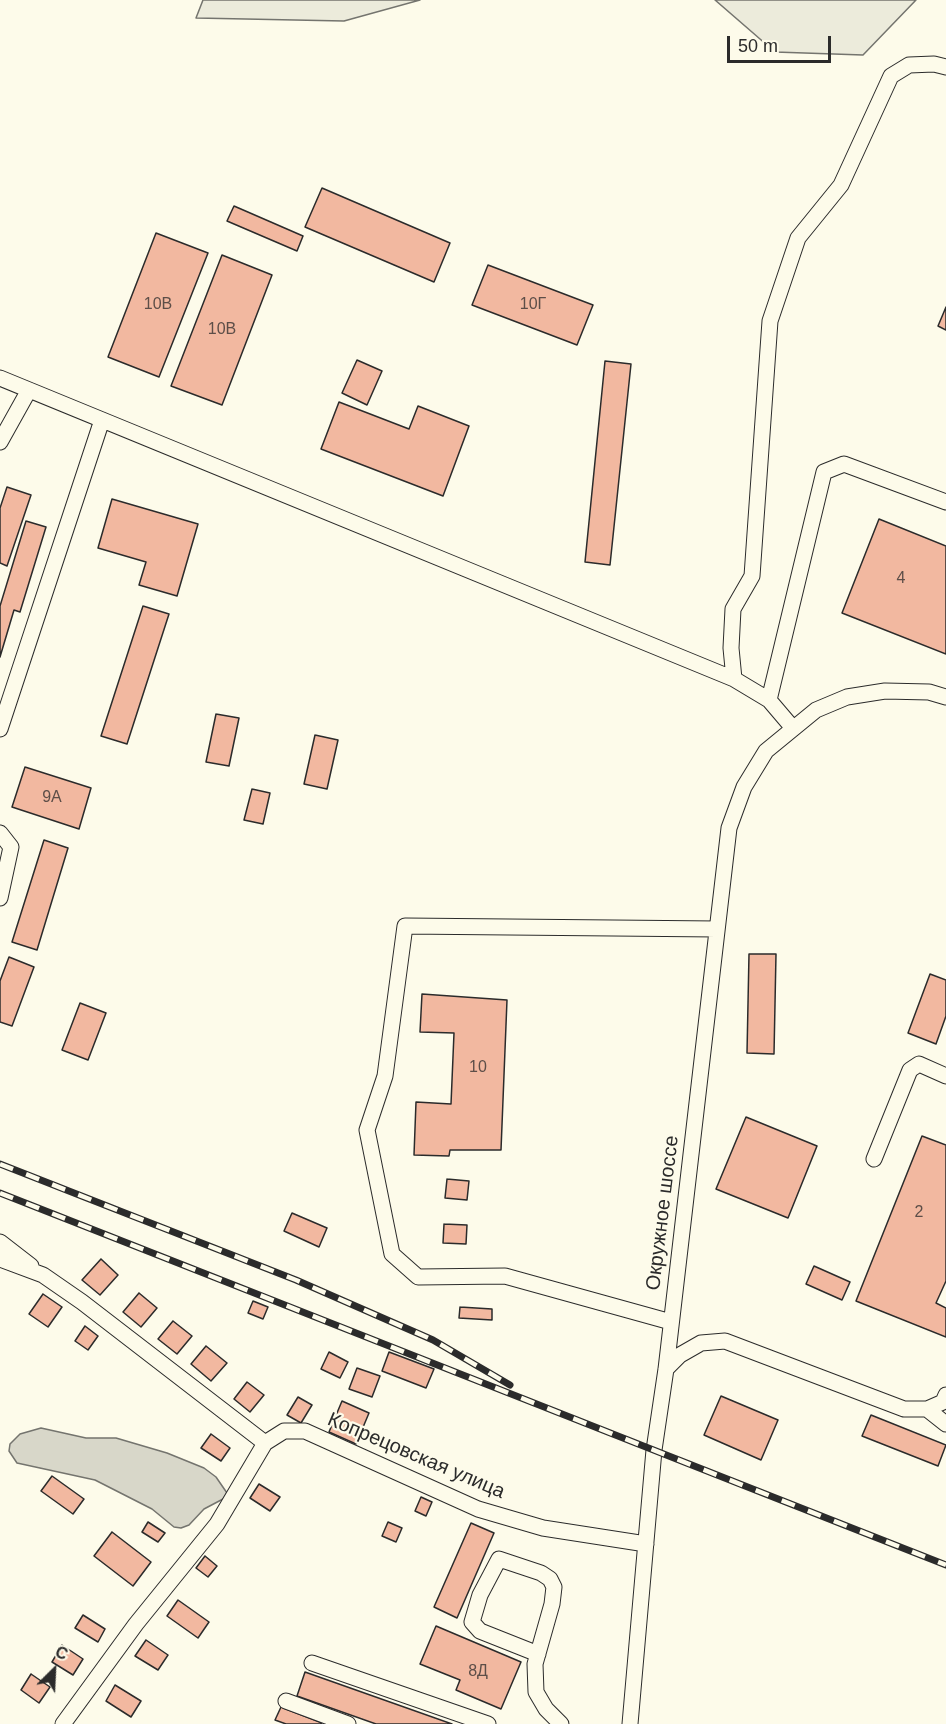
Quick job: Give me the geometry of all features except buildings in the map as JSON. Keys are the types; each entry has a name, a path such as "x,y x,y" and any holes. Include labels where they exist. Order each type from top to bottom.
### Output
{"street":[{"path":"734,679 731,648 734,609 752,576 770,321 791,258 798,238 841,185 891,76 909,65 934,64 946,67"},
{"path":"0,378 734,679 770,700 792,727"},
{"path":"0,442 29,390"},
{"path":"0,729 102,420"},
{"path":"770,700 824,472 844,464 946,502"},
{"name":"Окружное шоссе","path":"630,1724 654,1450 672,1322 729,828 744,787 766,751 792,727 816,710 847,697 885,691 929,692 946,697"},
{"path":"0,833 11,847 0,898"},
{"path":"672,1322 505,1276 418,1277 392,1254 367,1130 385,1076 405,926 717,928"},
{"path":"874,1159 910,1070 919,1064 946,1076"},
{"path":"0,1242 265,1443 217,1524 136,1624 63,1724"},
{"path":"0,1258 43,1275"},
{"path":"666,1369 680,1355 701,1343 725,1341 904,1409 927,1409 943,1402 946,1395"},
{"path":"927,1409 946,1424"},
{"name":"Копрецовская улица","path":"265,1443 284,1431 305,1431 478,1509 543,1528 646,1544"},
{"path":"538,1654 480,1631 472,1622 480,1595 499,1558 541,1573 550,1578 554,1587 552,1604 538,1654 535,1664 536,1692 546,1709 561,1724"},
{"path":"312,1663 488,1724"},
{"path":"286,1701 338,1722"}],"shaded area":[{"path":"203,0 420,0 344,21 196,18"},
{"path":"715,0 916,0 863,55 775,52"},
{"path":"41,1428 86,1438 116,1438 167,1453 204,1468 216,1477 227,1493 223,1499 204,1509 189,1525 181,1528 174,1527 152,1509 95,1480 17,1463 9,1451 10,1444 20,1434"}],"railway":[{"path":"0,1164 296,1280 433,1340 510,1385"},
{"path":"0,1193 946,1565"}]}
